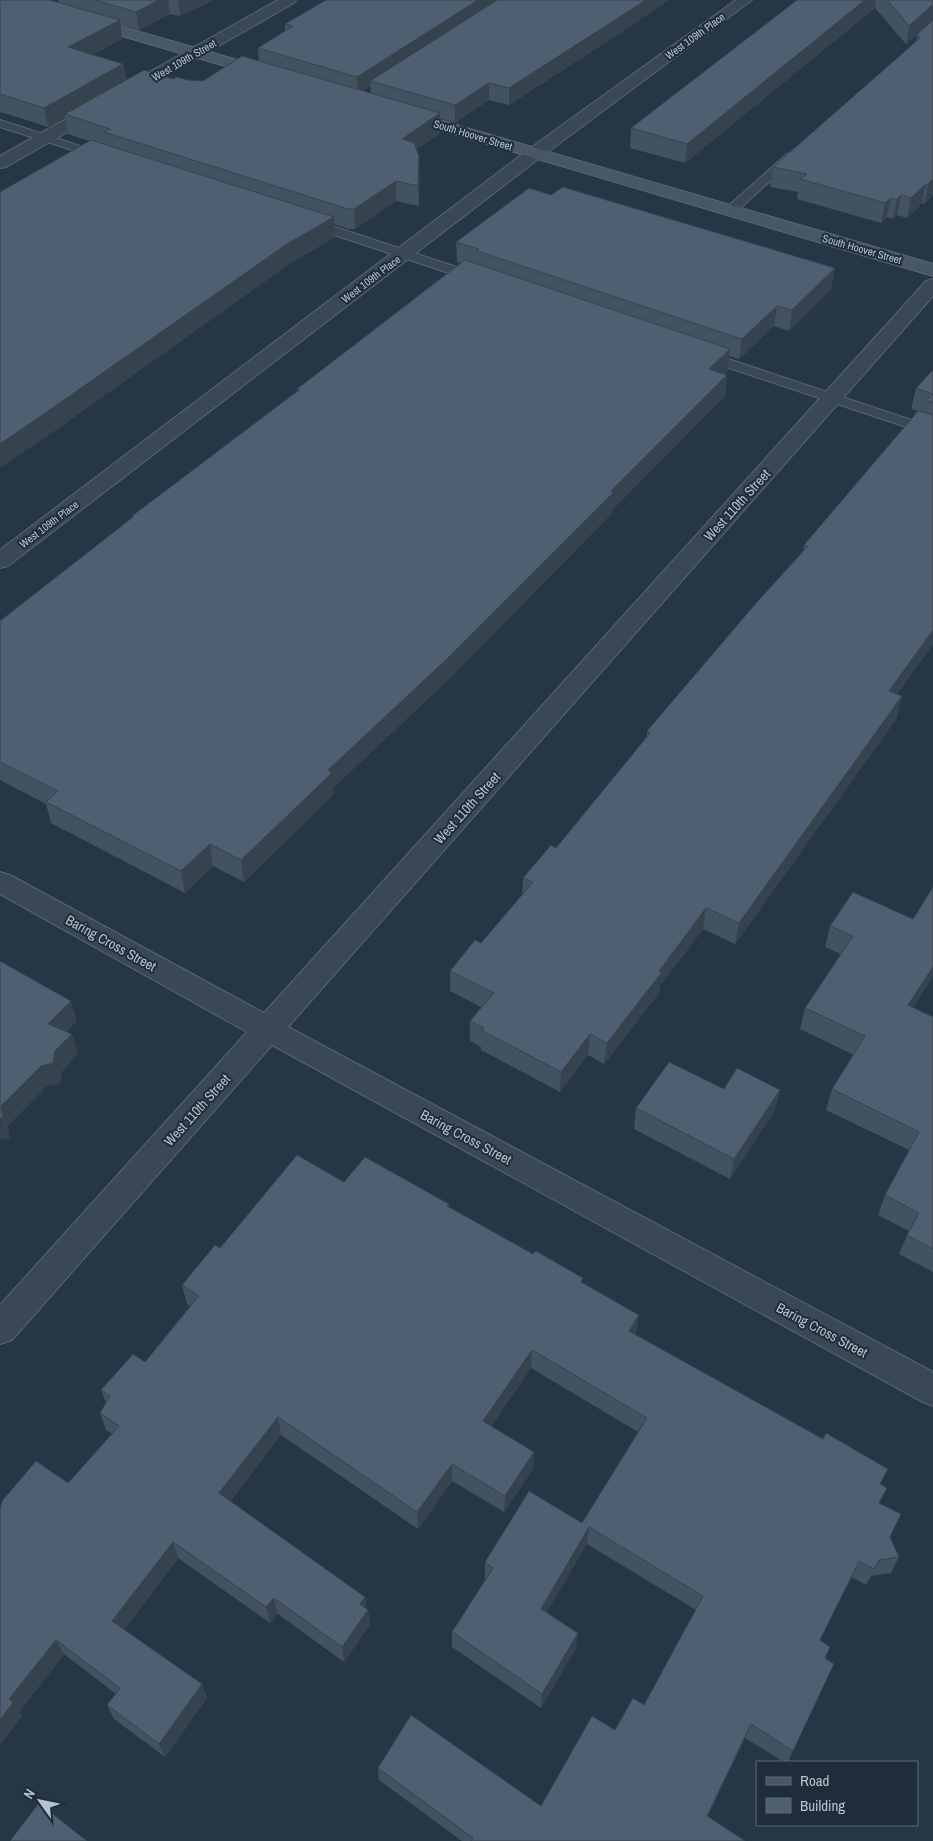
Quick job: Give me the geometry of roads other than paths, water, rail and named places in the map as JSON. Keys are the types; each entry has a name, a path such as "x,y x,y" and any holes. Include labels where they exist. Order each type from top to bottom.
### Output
{"street":[{"path":"13,0 51,6 196,53 285,79"},
{"name":"West 109th Street","path":"0,163 289,0"},
{"name":"West 109th Place","path":"0,561 535,153 745,0"},
{"name":"South Hoover Street","path":"394,111 933,270"},
{"name":"West 110th Street","path":"0,1329 933,285"},
{"name":"Baring Cross Street","path":"0,882 933,1390"}],"lane":[{"path":"0,123 111,159"},
{"path":"730,211 803,145"},
{"path":"300,220 488,281"},
{"path":"692,351 933,432"}]}
